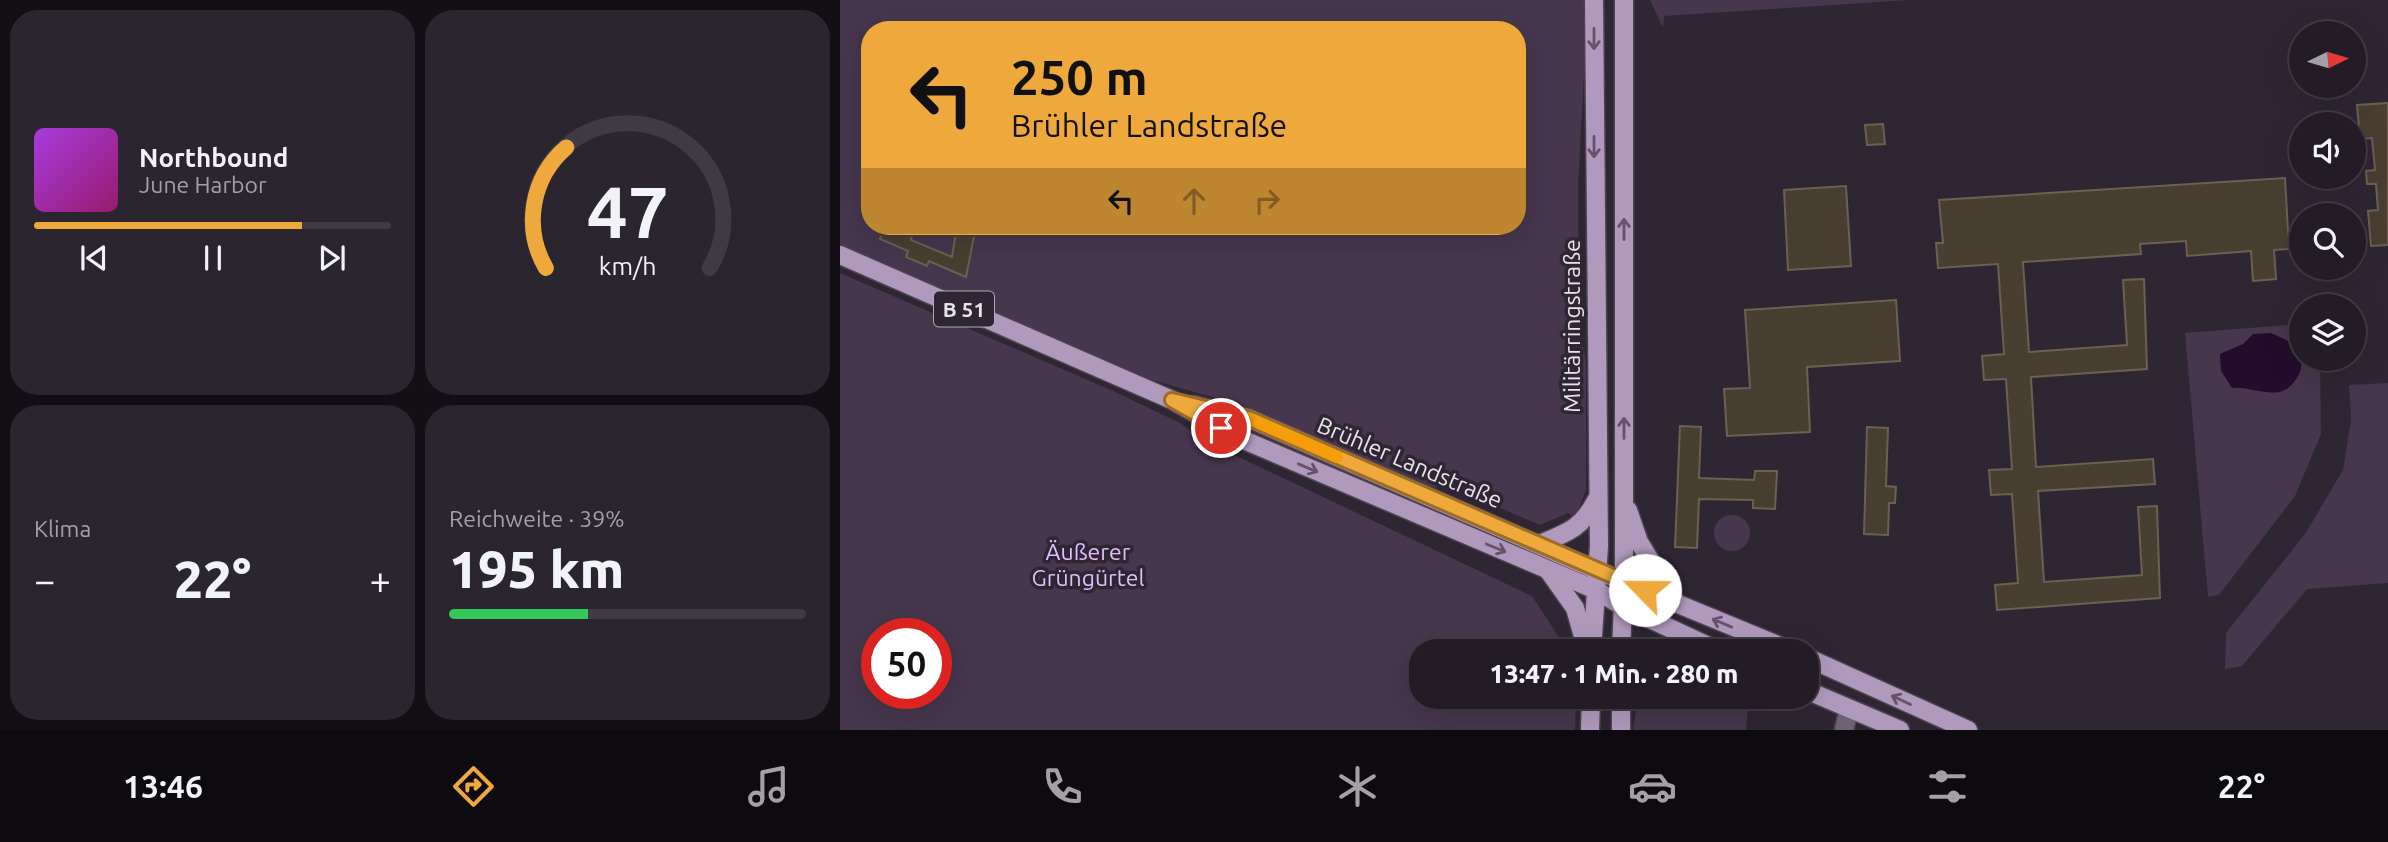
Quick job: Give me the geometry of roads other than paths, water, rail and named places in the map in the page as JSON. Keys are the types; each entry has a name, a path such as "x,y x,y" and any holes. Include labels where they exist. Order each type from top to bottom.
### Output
{"main road":[{"name":"Militärringstraße","path":"1591,639 1597,590 1599,496 1594,0"},
{"path":"1621,639 1624,581 1623,0"},
{"name":"Brühler Landstraße","path":"840,254 1172,400 1245,441 1597,590 1622,606 1690,638"},
{"name":"Brühler Landstraße","path":"1172,400 1248,418 1598,571 1763,639"},
{"path":"1540,544 1571,531 1586,520 1599,496"},
{"path":"1623,497 1639,542 1677,604"},
{"path":"1548,570 1574,608 1586,639"},
{"path":"1819,663 1861,681 1941,724 1968,730"},
{"path":"1849,708 1861,681"},
{"path":"1819,695 1900,730"},
{"path":"1590,730 1591,709"},
{"path":"1621,730 1622,709"}],"street":[{"path":"1844,730 1849,708"}],"park label":[{"name":"Äußerer Grüngürtel","path":"1088,564"}]}
